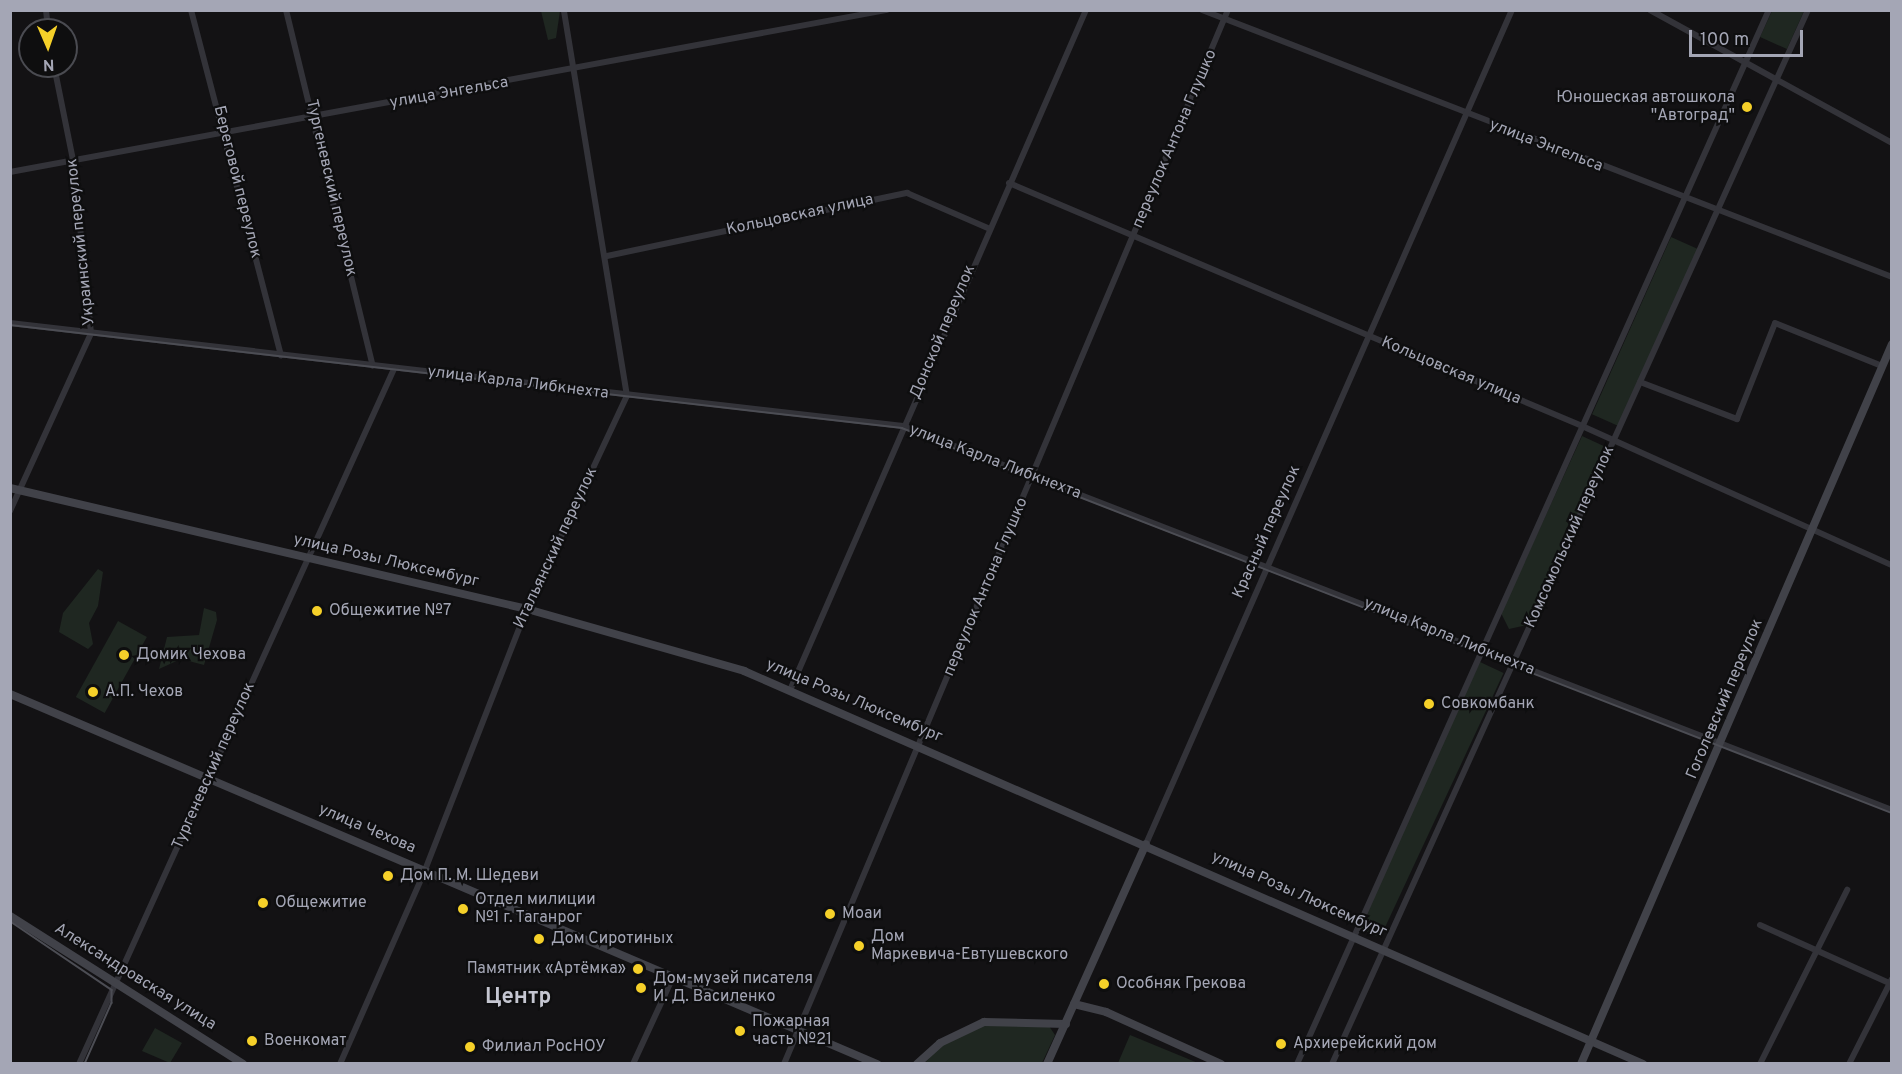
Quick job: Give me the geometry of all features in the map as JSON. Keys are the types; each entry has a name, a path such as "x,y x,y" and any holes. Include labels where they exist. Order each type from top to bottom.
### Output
{"street":[{"name":"Береговой переулок","path":"191,10 281,355"},
{"name":"Тургеневский переулок","path":"286,10 315,116 373,366"},
{"path":"564,10 573,72 607,256 627,396"},
{"name":"улица Энгельса","path":"10,172 573,72 887,10"},
{"name":"Донской переулок","path":"791,688 988,228 1086,10"},
{"name":"улица Энгельса","path":"1202,10 1224,21 1464,115 1892,277"},
{"name":"переулок Антона Глушко","path":"784,1064 1228,10"},
{"name":"Красный переулок","path":"1047,1064 1370,337 1464,115 1512,10"},
{"path":"1650,10 1746,60 1892,143"},
{"name":"Комсомольский переулок","path":"1297,1064 1769,10"},
{"name":"Комсомольский переулок","path":"1332,1064 1808,10"},
{"name":"Украинский переулок","path":"10,511 15,489 91,333 73,160 56,78"},
{"name":"Кольцовская улица","path":"1009,183 1582,426 1892,565"},
{"name":"Кольцовская улица","path":"607,256 907,193 988,228"},
{"name":"улица Карла Либкнехта","path":"10,323 627,396 903,426 1892,810"},
{"path":"1640,382 1737,419 1775,323 1882,366"},
{"name":"Гоголевский переулок","path":"1581,1064 1722,744 1892,344"},
{"name":"Тургеневский переулок","path":"79,1064 306,558 394,369"},
{"name":"Итальянский переулок","path":"340,1064 425,870 527,609 627,396"},
{"name":"улица Розы Люксембург","path":"15,489 527,609 791,688 1643,1064"},
{"name":"улица Чехова","path":"10,693 673,977 799,1028 877,1064"},
{"path":"1760,1064 1813,950 1847,890"},
{"name":"Александровская улица","path":"10,916 243,1064"},
{"path":"1760,925 1813,950 1890,981 1849,1064"},
{"path":"633,1064 673,977"},
{"path":"1074,1004 1106,1012 1221,1064"},
{"path":"917,1064 940,1043 984,1022 1066,1024"}],"shaded area":[{"path":"541,11 560,11 556,38 548,40"},
{"path":"1772,11 1804,11 1787,49 1760,37"},
{"path":"1671,237 1698,249 1619,426 1592,414"},
{"path":"1582,436 1608,448 1527,625 1509,629 1501,613"},
{"path":"98,569 103,572 98,606 89,623 93,644 88,649 59,632 63,613"},
{"path":"204,608 216,612 217,620 204,665 181,659 159,669 167,637 199,635"},
{"path":"118,621 147,637 105,713 76,697"},
{"path":"1480,662 1504,673 1380,938 1357,927"},
{"path":"981,1026 1049,1026 1055,1035 1042,1063 924,1064 942,1044"},
{"path":"155,1028 182,1043 170,1063 142,1051"},
{"path":"1130,1035 1198,1063 1118,1063"}],"tram line":[{"path":"10,325 902,428 1892,813"},
{"path":"10,921 112,990 112,1003 85,1064"}],"place":[{"name":"Юношеская автошкола \"Автоград\"","path":"1747,107"},
{"name":"Общежитие №7","path":"317,611"},
{"name":"Домик Чехова","path":"124,655"},
{"name":"А.П. Чехов","path":"93,692"},
{"name":"Совкомбанк","path":"1429,704"},
{"name":"Дом П. М. Шедеви","path":"388,876"},
{"name":"Общежитие","path":"263,903"},
{"name":"Отдел милиции №1 г. Таганрог","path":"463,909"},
{"name":"Моаи","path":"830,914"},
{"name":"Дом Сиротиных","path":"539,939"},
{"name":"Дом Маркевича-Евтушевского","path":"859,946"},
{"name":"Памятник «Артёмка»","path":"638,969"},
{"name":"Особняк Грекова","path":"1104,984"},
{"name":"Дом-музей писателя И. Д. Василенко","path":"641,988"},
{"name":"Пожарная часть №21","path":"740,1031"},
{"name":"Военкомат","path":"252,1041"},
{"name":"Архиерейский дом","path":"1281,1044"},
{"name":"Филиал РосНОУ","path":"470,1047"}],"district":[{"name":"Центр","path":"518,998"}]}
